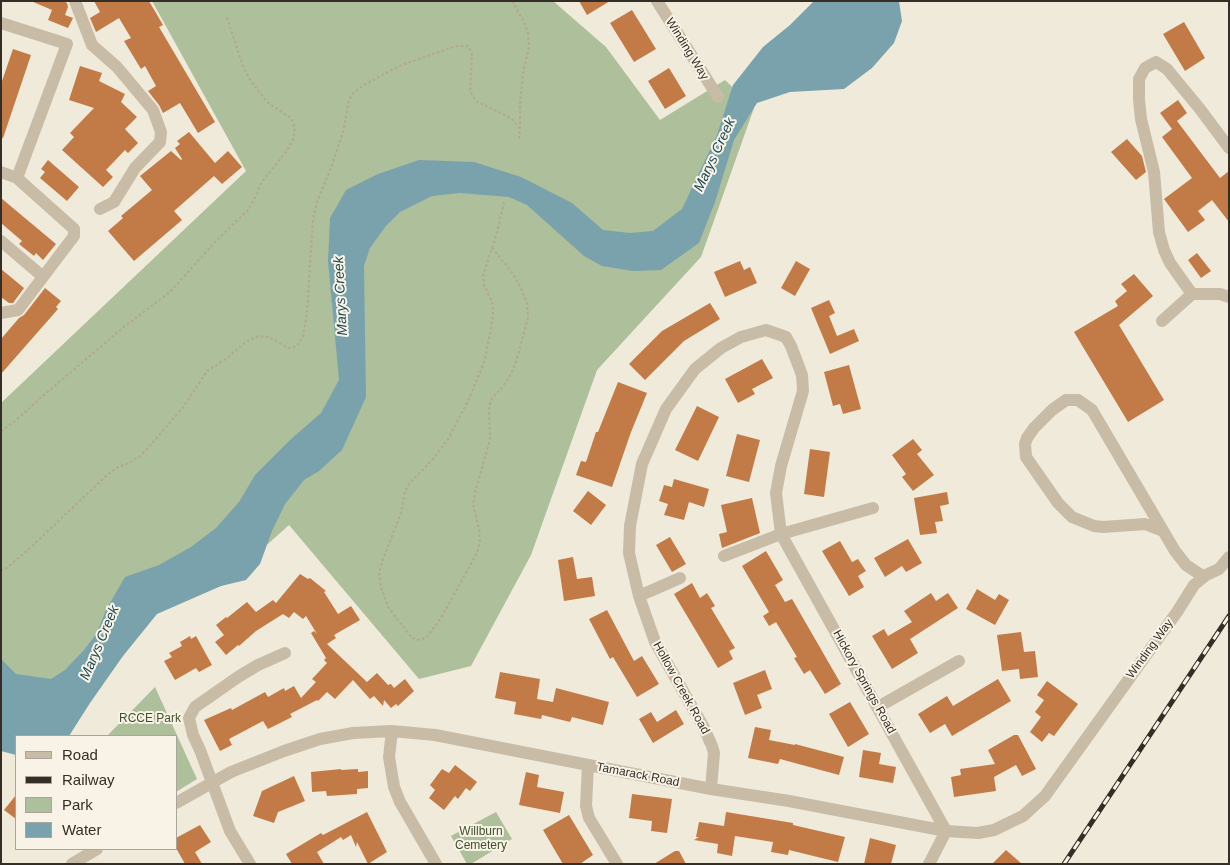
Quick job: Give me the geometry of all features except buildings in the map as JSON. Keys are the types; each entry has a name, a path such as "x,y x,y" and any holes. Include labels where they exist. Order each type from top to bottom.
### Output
{"street":[{"path":"75,1 92,45 117,67 153,110 161,132 160,142 135,168 114,202 100,209"},
{"name":"Winding Way","path":"657,1 718,97"},
{"path":"1,23 67,44 18,178"},
{"path":"1192,294 1170,263 1159,232 1154,172 1141,119 1139,78 1145,68 1156,62 1167,69 1229,148"},
{"path":"1,172 18,178 74,229 74,236 18,310 1,313"},
{"path":"1,241 42,276"},
{"path":"1162,321 1192,294 1220,294 1229,297"},
{"name":"Hollow Creek Road","path":"711,789 714,753 712,746 703,726 655,642 639,596 629,553 630,526 642,464 666,409 694,369 720,348 742,337 766,330 778,334"},
{"name":"Hickory Springs Road","path":"778,334 786,337 791,346 802,375 803,391 781,466 776,493 781,534 946,831"},
{"path":"1162,531 1145,524 1094,526 1072,517 1058,502 1026,457 1025,444 1034,428 1052,410 1066,400 1078,400 1088,407 1096,415 1162,531 1186,565 1204,577"},
{"path":"724,556 781,534 873,508"},
{"name":"Winding Way","path":"1078,749 1177,612 1194,585 1219,568 1229,557"},
{"path":"639,596 680,578"},
{"path":"250,864 230,831 193,735 189,718 195,707 238,677 258,665 285,653"},
{"path":"878,707 959,660"},
{"path":"392,731 389,757 394,787 400,802 436,864"},
{"name":"Tamarack Road","path":"178,802 240,768 320,739 353,733 392,731 435,735 711,789 789,801 946,831 978,833 994,830 1023,816 1044,796 1078,749"},
{"path":"588,764 586,806 590,818 617,864"},
{"path":"929,864 946,831"},
{"path":"76,863 96,850"}],"path":[{"path":"512,1 528,33 529,47 522,87 519,140"},
{"path":"1,431 124,327 170,292 216,241 248,210 261,183 286,152 293,140 295,128 291,118 267,102 259,94 247,75 226,15"},
{"path":"1,571 31,547 107,475 140,456 173,419 207,371 227,358 247,341 260,336 276,340 289,348 297,346 303,337 305,326 310,279 310,238 317,202 340,141 348,100 354,92 364,84 399,66 456,46 468,46 472,54 470,91 476,100 502,112 513,120 520,129"},
{"path":"492,248 511,271 520,286 527,303 528,318 511,374 501,390 492,398 489,406 490,440 475,492 474,505 480,542 477,553 442,618 427,637 420,640 412,638 388,607 379,574 401,513 405,492 409,484 434,458 448,439 469,399 485,360 493,316 493,304 484,285 483,276 504,202"}],"green space":[{"path":"152,1 553,1 606,47 660,120 725,80 754,108 701,257 597,370 531,555 471,666 419,679 289,525 221,586 158,605 1,734 1,403 246,171"},
{"name":"RCCE Park","path":"155,687 177,735 108,735"},
{"name":"RCCE Park","path":"178,737 197,779 178,791"},
{"name":"Willburn Cemetery","path":"496,812 512,839 471,864 467,864 451,836"}],"water":[{"name":"Marys Creek","path":"814,1 899,1 902,21 894,43 872,68 844,89 790,92 757,103 734,140 715,202 699,243 661,270 633,271 602,266 584,256 527,205 509,197 460,193 432,196 400,212 385,227 370,248 364,266 366,397 342,450 319,471 304,480 285,504 272,531 260,564 246,580 221,586 157,614 123,656 70,735 15,735 15,755 1,751 1,659 16,674 51,679 65,670 97,633 106,610 125,577 159,565 191,547 216,528 239,502 255,475 290,440 321,413 339,380 328,261 330,218 346,190 378,174 419,160 474,162 521,177 572,203 603,230 630,233 653,231 682,209 717,135 733,85 763,47 790,25"}],"railway":[{"path":"1064,864 1229,616"}]}
